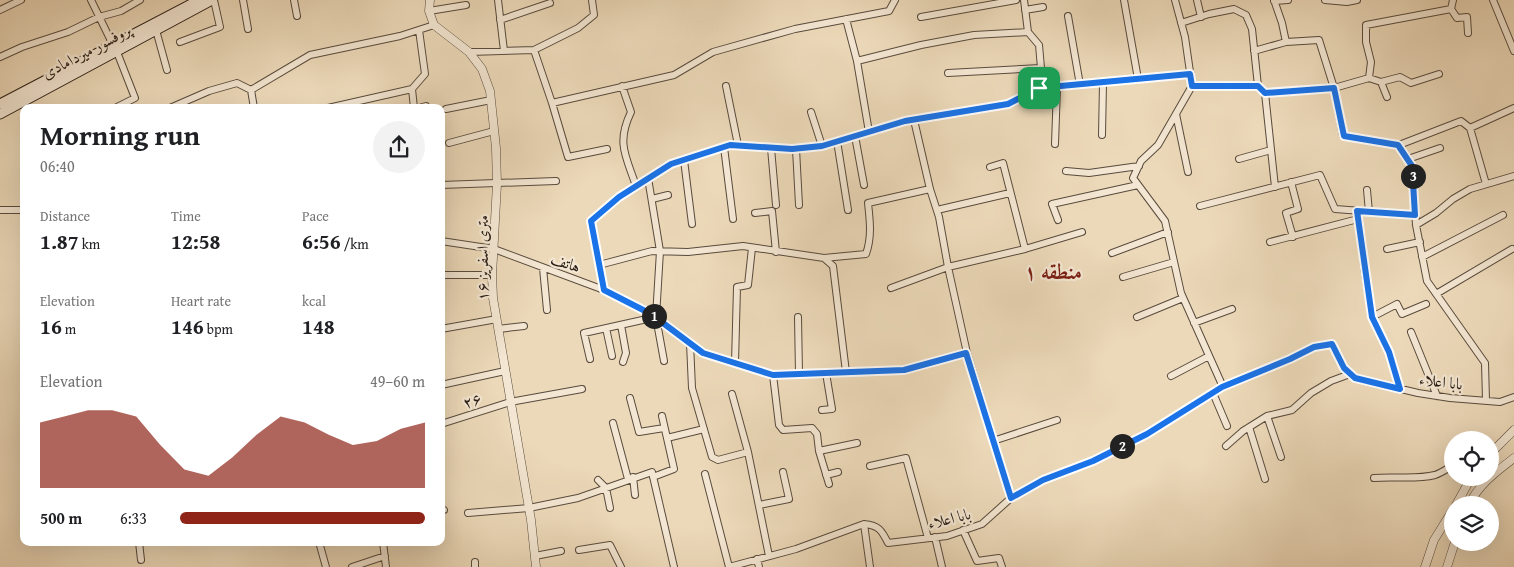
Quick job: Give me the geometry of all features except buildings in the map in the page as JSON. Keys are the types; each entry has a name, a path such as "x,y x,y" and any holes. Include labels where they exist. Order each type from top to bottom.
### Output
{"main road":[{"name":"پروفسور میردامادی","path":"0,114 199,0"},
{"name":"پروفسور میردامادی","path":"0,104 156,30 213,0"}],"street":[{"path":"0,10 21,0"},
{"path":"91,0 115,48 135,98 123,104"},
{"path":"0,57 22,47 68,32 99,17 121,11 140,0"},
{"path":"180,42 220,27 213,0"},
{"path":"243,0 248,29"},
{"path":"294,0 297,16"},
{"path":"252,90 310,55 400,36 434,25 429,11 430,0"},
{"path":"498,0 504,51"},
{"path":"468,52 534,50 578,28 594,15 592,0"},
{"path":"552,103 674,74 713,52 794,29 889,11 895,0"},
{"path":"921,18 1016,0"},
{"path":"1024,0 1028,32 1040,45 1041,68 1039,88"},
{"path":"1124,0 1138,80"},
{"path":"1176,0 1192,86 1158,145 1141,161 1133,178 1165,221 1183,298 1222,387"},
{"path":"1197,0 1201,17"},
{"path":"1286,42 1274,0 1288,0"},
{"path":"1325,0 1347,2 1357,0"},
{"path":"1453,0 1451,9 1457,18 1467,17 1468,33"},
{"path":"1493,0 1514,51"},
{"path":"500,20 550,3"},
{"path":"429,11 466,5"},
{"path":"1026,10 1042,7"},
{"path":"1181,23 1234,9 1246,15 1252,29 1258,86 1265,93 1275,186"},
{"path":"1369,78 1370,62 1366,42 1366,25 1451,9"},
{"path":"1068,16 1080,85"},
{"path":"846,19 857,60 869,132"},
{"name":"۱۶ متری اسفریز","path":"434,25 468,52 482,68 490,91 497,184 492,275 498,330 529,508 536,567"},
{"path":"156,30 167,70"},
{"path":"346,104 412,89 424,74 419,30"},
{"path":"857,60 974,35 1028,32"},
{"path":"1254,51 1286,42 1319,40 1334,88 1344,136 1398,145 1461,121 1470,128 1486,184"},
{"path":"534,50 568,157 607,149"},
{"path":"948,73 1041,68"},
{"path":"604,290 591,221 619,197 671,164 730,145 796,149 822,146 914,120 1008,104 1039,88 1190,74"},
{"path":"1265,93 1334,88 1369,78 1381,82 1400,76 1411,83 1439,74"},
{"path":"1381,82 1387,96"},
{"path":"179,104 209,91 237,83 252,90"},
{"path":"1102,135 1103,83"},
{"path":"622,86 631,112 624,126 623,148 636,186"},
{"path":"726,86 738,145"},
{"path":"1192,86 1258,86"},
{"path":"1055,144 1056,87"},
{"path":"412,89 414,104"},
{"path":"252,90 254,104"},
{"path":"446,109 491,100"},
{"path":"1470,128 1514,108"},
{"path":"811,112 822,146"},
{"path":"1176,114 1188,172"},
{"path":"914,120 930,190 937,210 966,353 1011,498"},
{"path":"449,142 494,130"},
{"path":"855,136 864,185"},
{"path":"837,141 848,210"},
{"path":"1398,145 1412,166 1416,225 1427,281 1485,363 1486,400"},
{"path":"724,147 733,219"},
{"path":"771,148 776,205"},
{"path":"1408,159 1440,148"},
{"path":"796,149 799,205"},
{"path":"1239,159 1271,150"},
{"path":"684,160 692,224"},
{"path":"990,167 1003,163 1025,249"},
{"path":"1066,171 1089,173 1139,166"},
{"path":"1200,206 1320,175 1335,209 1415,215"},
{"path":"1416,225 1436,213 1458,195 1470,189 1514,176"},
{"path":"648,178 660,251 656,317 664,360"},
{"path":"445,184 556,181"},
{"path":"1291,182 1298,209 1286,213 1293,237"},
{"path":"1058,220 1052,204 1138,185"},
{"path":"599,265 652,251 688,252 743,246 824,258 866,254 870,242 868,203 930,190"},
{"path":"1367,190 1369,212"},
{"path":"937,210 1010,193"},
{"path":"652,199 668,195"},
{"path":"0,210 20,210"},
{"path":"754,213 772,211 776,252"},
{"path":"1357,211 1372,317 1389,352 1400,389"},
{"path":"1422,257 1503,215"},
{"path":"1270,242 1358,219"},
{"path":"891,288 948,267 1025,249 1082,232"},
{"path":"1112,253 1168,232"},
{"name":"هاتف","path":"445,242 494,249 604,290 656,317 703,353 773,375 904,370 966,353"},
{"path":"1387,249 1420,242"},
{"path":"735,363 737,287 748,285 752,248"},
{"path":"1436,294 1512,250"},
{"path":"824,258 833,266 846,372"},
{"path":"1124,277 1174,262"},
{"path":"543,268 547,310"},
{"path":"445,275 492,275"},
{"path":"1137,317 1183,298"},
{"path":"1372,317 1397,304 1402,314 1426,304"},
{"path":"1194,323 1232,309"},
{"path":"590,359 584,333 656,317"},
{"path":"798,317 799,374"},
{"path":"445,328 497,319"},
{"path":"621,325 626,353 623,362"},
{"path":"498,330 524,326"},
{"path":"606,328 612,356"},
{"path":"1411,332 1437,396"},
{"path":"690,343 692,388 712,458 718,460 748,452"},
{"name":"بابا اعلاء","path":"864,524 873,525 882,532 888,543 946,536 982,524 1011,498 1043,480 1093,461 1147,434 1222,387 1314,347 1332,344 1344,368 1355,378 1437,396 1500,402 1514,397"},
{"path":"1171,376 1209,356"},
{"path":"445,384 505,371"},
{"path":"822,410 832,409 826,373"},
{"path":"1226,446 1266,416 1292,410 1311,393 1331,381 1350,374"},
{"path":"773,375 779,426 783,430 788,431 812,428 817,434 819,452 829,484"},
{"name":"۲۶","path":"445,423 510,402 582,389"},
{"path":"1213,392 1226,426"},
{"path":"732,394 748,452 769,556"},
{"path":"630,398 639,432 664,428"},
{"path":"653,477 674,469 662,416"},
{"path":"1266,416 1281,457"},
{"path":"993,441 1057,420"},
{"path":"613,423 635,495"},
{"path":"1249,427 1264,479"},
{"path":"667,438 704,429"},
{"path":"1499,445 1514,430"},
{"path":"819,452 857,443"},
{"path":"870,466 906,458 942,567"},
{"path":"1499,467 1514,458"},
{"path":"1374,478 1412,479 1436,475 1444,470"},
{"path":"468,513 529,508 578,498 630,478 652,472 674,567"},
{"path":"759,505 789,499 783,472"},
{"path":"826,475 838,472"},
{"path":"705,474 729,567 796,549 864,524 870,567"},
{"path":"598,480 606,488 610,508"},
{"path":"1425,567 1434,540 1444,524"},
{"path":"964,530 977,560 999,558 1002,567"},
{"path":"579,550 610,545 620,567"},
{"path":"140,546 142,560"},
{"path":"320,546 326,567"},
{"path":"384,546 386,567"},
{"path":"535,556 561,551"},
{"path":"1447,567 1452,551"},
{"path":"352,567 385,556"},
{"path":"757,560 759,567"}],"district":[{"name":"منطقه ۱","path":"1053,272"}],"route":[{"path":"1190,74 1192,86 1258,86 1265,93 1334,88 1344,136 1398,145 1412,166 1415,215 1357,211 1372,317 1389,352 1400,389 1355,378 1344,368 1332,344 1314,347 1222,387 1147,434 1093,461 1043,480 1011,498 966,353 904,370 773,375 703,353 651,314 604,290 591,221 619,197 671,164 730,145 792,149 822,146 905,121 1008,104 1039,88 1190,74"}]}
